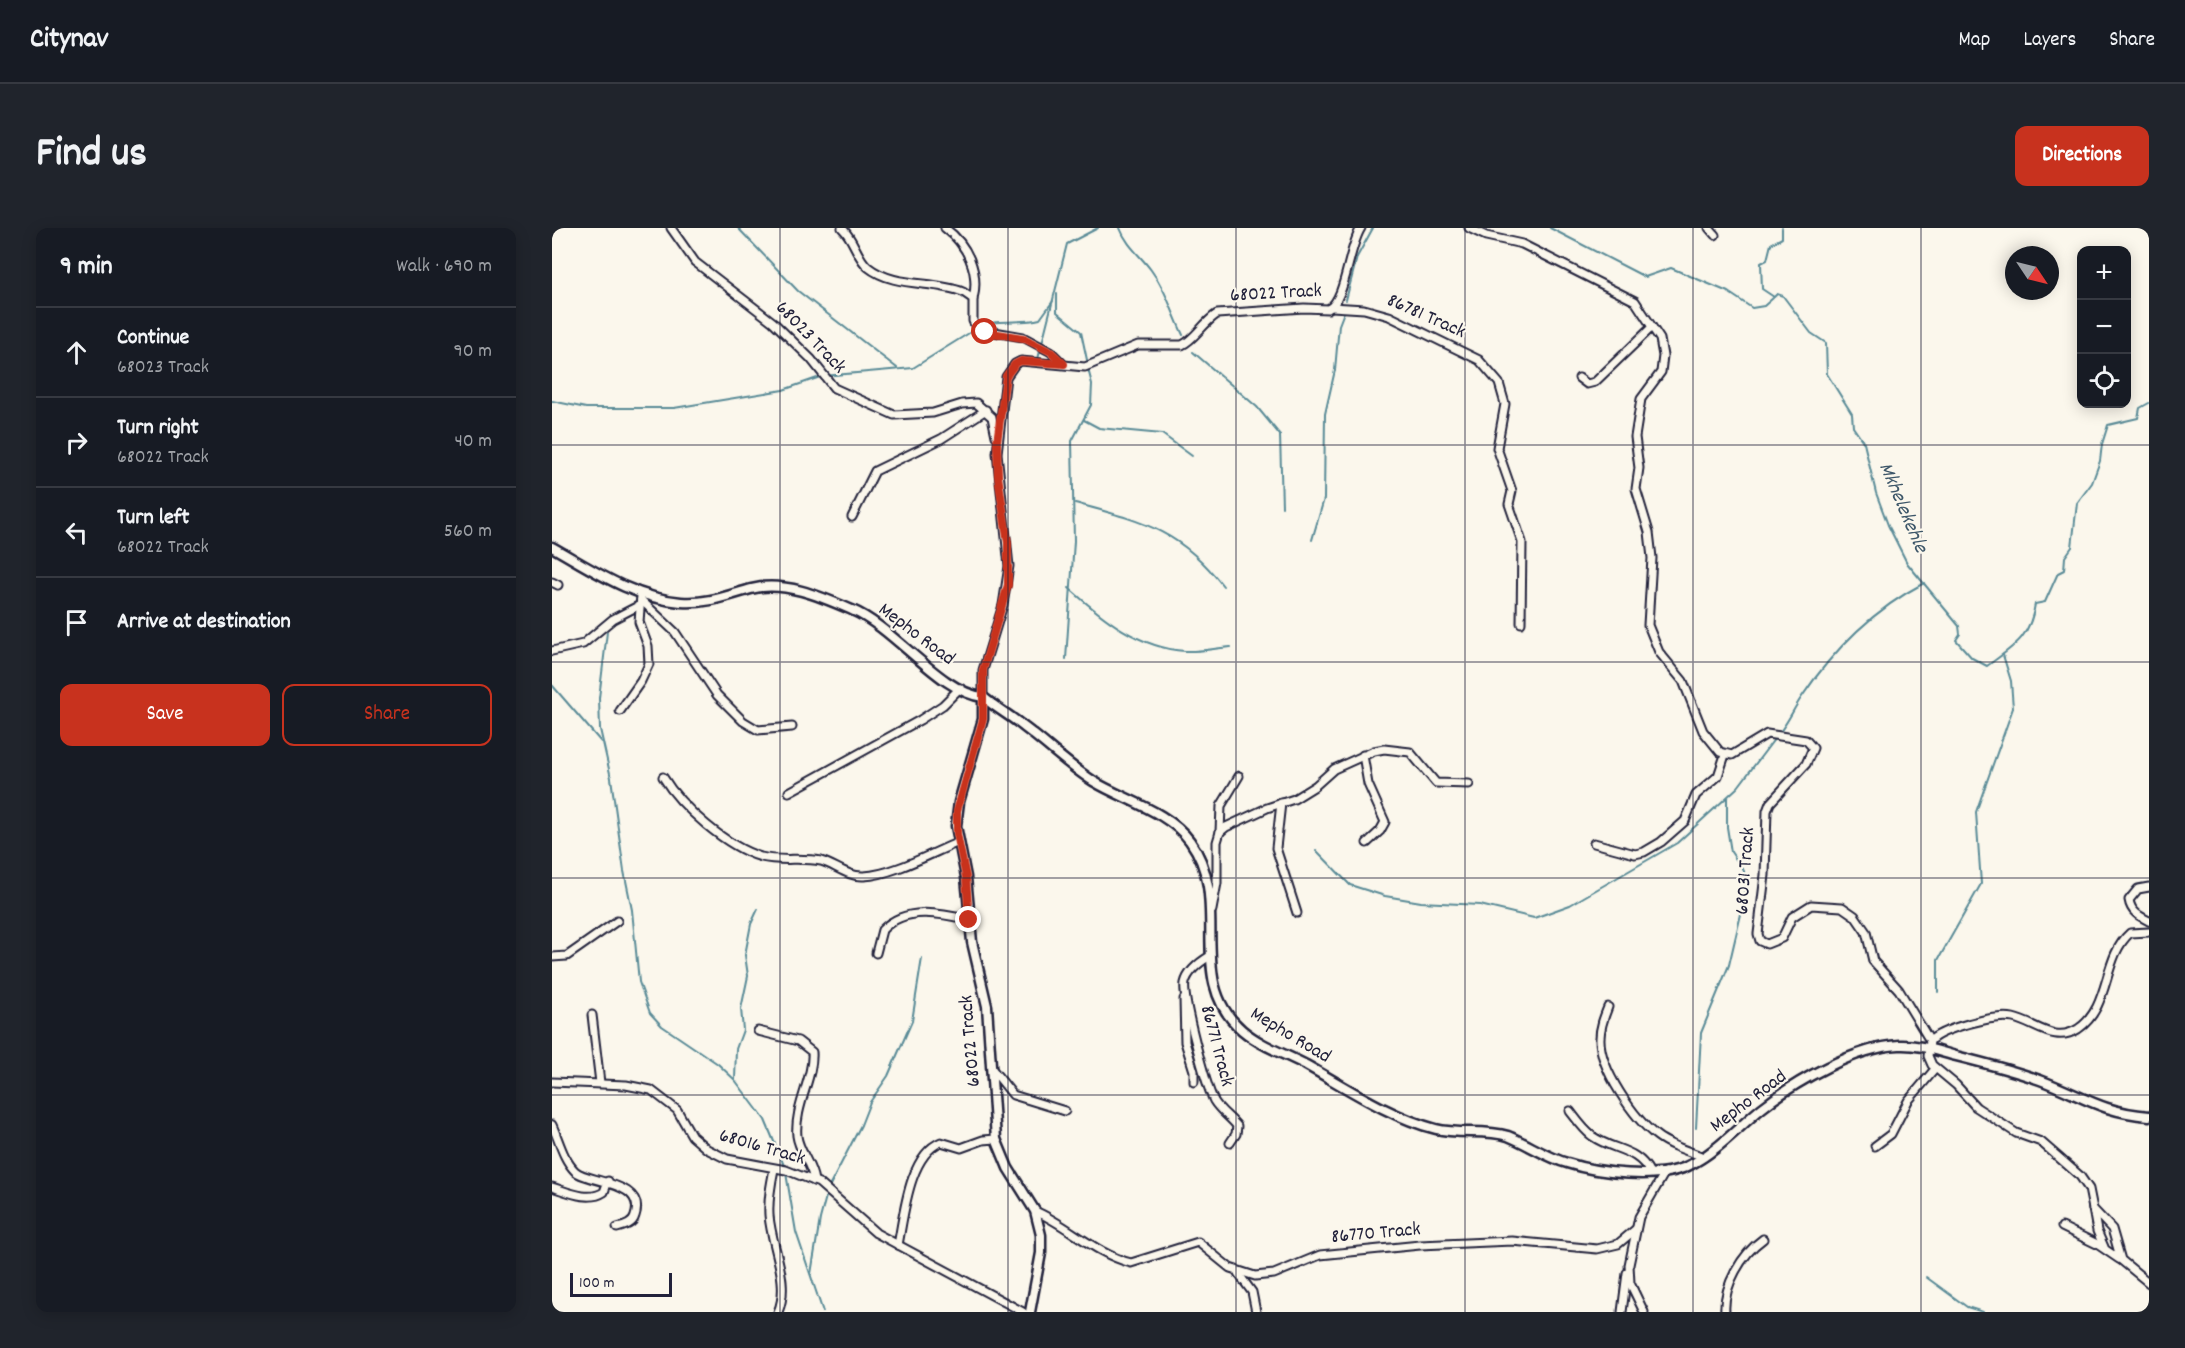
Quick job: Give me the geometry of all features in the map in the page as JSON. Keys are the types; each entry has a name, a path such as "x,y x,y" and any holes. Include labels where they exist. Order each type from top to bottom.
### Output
{"street":[{"name":"68023 Track","path":"671,228 695,262 773,322 811,359 834,388 894,415 933,413 970,402 986,410"},
{"path":"842,228 852,239 864,263 881,276 956,289 974,299"},
{"path":"945,228 962,243 977,280 974,299 974,321 977,329 1023,338 1051,352 1064,364"},
{"name":"68022 Track","path":"1030,1312 1042,1244 1035,1211 1008,1168 996,1139 987,1006 969,920 957,811 983,719 983,670 1003,605 1009,566 997,442 1006,376 1010,369 1021,361 1085,367 1138,345 1182,345 1187,343 1206,321 1217,314 1304,308 1323,310 1332,307 1340,294 1351,247 1361,228"},
{"path":"1469,228 1486,236 1522,244 1635,301 1662,348 1663,364 1658,378 1639,404 1635,437 1639,468 1636,489 1649,532 1652,558 1647,609 1648,625 1659,652 1683,681 1703,731 1716,748 1725,755 1718,776 1696,795 1685,821 1655,846 1635,854 1594,843"},
{"path":"1709,228 1715,235"},
{"name":"86781 Track","path":"1332,307 1375,311 1469,355 1485,364 1504,393 1504,416 1497,448 1512,491 1509,504 1522,542 1521,623"},
{"path":"1579,378 1587,384 1595,382 1652,327"},
{"path":"852,517 875,471 941,439 986,410 992,417 997,442"},
{"name":"Mepho Road","path":"553,548 613,581 641,600 700,603 753,588 773,587 806,593 868,618 960,688 972,696 983,697 1092,780 1156,814 1184,833 1194,846 1203,868 1212,910 1210,956 1216,993 1233,1022 1262,1043 1346,1089 1436,1129 1508,1137 1567,1163 1589,1169 1665,1172 1684,1168 1704,1157 1761,1109 1821,1071 1885,1047 1929,1044 2043,1081 2098,1107 2149,1116"},
{"path":"552,651 583,644 641,600"},
{"path":"620,711 641,681 649,664 648,646 639,622 641,600"},
{"path":"641,600 675,632 717,695 743,721 758,730 792,727"},
{"path":"789,792 920,720 943,705 960,688"},
{"name":"68031 Track","path":"1725,755 1732,755 1767,734 1806,740 1813,748 1806,764 1770,803 1758,934 1760,941 1771,944 1782,938 1792,917 1805,907 1827,904 1849,911 1866,932 1873,961 1899,990 1929,1044 1929,1062 1935,1069"},
{"path":"1220,832 1234,823 1306,793 1334,769 1364,755 1384,749 1404,750 1416,755 1436,783 1469,784"},
{"path":"1364,755 1368,784 1385,822 1380,831 1367,843"},
{"path":"1212,910 1217,883 1217,842 1220,832 1221,806 1239,776"},
{"path":"663,777 676,796 709,827 746,851 761,857 819,861 863,876 885,871 959,842"},
{"path":"1281,803 1276,848 1297,913"},
{"path":"2149,887 2138,888 2129,900 2131,908 2137,915 2149,921"},
{"path":"876,952 882,930 907,916 932,913 969,920"},
{"path":"552,957 567,956 617,921"},
{"path":"1929,1044 1939,1033 2003,1017 2019,1020 2055,1035 2070,1033 2085,1023 2097,1007 2121,942 2130,933 2149,932"},
{"name":"86771 Track","path":"1210,956 1191,971 1184,990 1199,1056 1211,1095 1221,1110 1237,1126 1236,1134 1230,1143"},
{"path":"1184,990 1185,1041 1194,1071 1194,1082"},
{"path":"1608,1007 1599,1039 1601,1051 1620,1095 1636,1117 1659,1138 1704,1157"},
{"path":"592,1015 600,1083"},
{"path":"758,1032 798,1041 812,1052 812,1066 802,1098 797,1137 811,1165 814,1181"},
{"path":"992,1069 1013,1095 1065,1112"},
{"path":"1875,1146 1891,1134 1908,1101 1935,1069 1952,1081 1976,1107 2016,1133 2041,1142 2080,1176 2089,1189 2097,1231 2106,1251"},
{"name":"68016 Track","path":"552,1082 600,1083 651,1090 677,1110 692,1136 707,1149 727,1159 774,1169 814,1181 835,1195 868,1228 1023,1312"},
{"path":"1570,1111 1592,1136 1634,1153 1646,1163 1650,1173"},
{"path":"552,1125 573,1169 585,1177 608,1181 628,1192 636,1210 632,1221 617,1228"},
{"path":"898,1245 908,1194 926,1151 940,1142 961,1148 983,1140 996,1139"},
{"path":"774,1169 769,1195 769,1216 780,1272 781,1302 778,1312"},
{"path":"1622,1312 1623,1291 1636,1229 1643,1207 1665,1172"},
{"path":"552,1187 575,1194 595,1196 604,1192 608,1181"},
{"path":"2092,1209 2112,1229 2121,1260"},
{"path":"1035,1211 1057,1221 1109,1255 1131,1263 1198,1242 1238,1273 1252,1292 1256,1312"},
{"path":"2062,1227 2121,1260 2149,1283"},
{"name":"86770 Track","path":"1238,1273 1263,1276 1320,1256 1420,1245 1512,1241 1597,1249 1618,1244 1636,1229"},
{"path":"1725,1312 1725,1300 1742,1260 1763,1239"},
{"path":"1629,1265 1630,1282 1644,1312"}],"waterway":[{"path":"738,228 798,291 897,368"},
{"path":"1038,359 1067,244 1098,228"},
{"path":"1120,228 1165,293 1183,335"},
{"path":"1346,300 1357,257 1373,228"},
{"path":"1550,228 1645,277 1671,268 1728,292 1752,308 1764,306 1773,298"},
{"name":"Mkhelekehle","path":"1782,228 1782,238 1771,244 1767,260 1761,263 1762,289 1774,297 1777,294 1783,296 1811,333 1826,343 1827,374 1852,414 1853,427 1864,443 1876,493 1888,525 1907,563 1959,626 1960,634 1956,640 1972,658 1987,666 2005,653 2025,633 2033,616 2035,604 2045,602 2058,573 2064,570 2065,557 2072,547 2077,503 2092,483 2100,461 2108,425 2138,418 2140,408 2149,403"},
{"path":"1057,293 1057,312 1081,332 1087,360"},
{"path":"979,327 993,323 1040,319 1053,301"},
{"path":"1312,540 1324,499 1325,414 1335,370 1339,325 1344,312"},
{"path":"552,401 586,408 674,408 783,390 823,376 913,368 974,330"},
{"path":"1193,352 1257,407 1280,435 1282,507"},
{"path":"1003,377 1012,362"},
{"path":"1066,659 1074,541 1072,441 1091,405 1092,384 1088,369"},
{"path":"1084,420 1099,428 1162,434 1192,456"},
{"path":"1075,503 1139,522 1174,539 1207,567 1223,586"},
{"path":"1779,733 1813,680 1855,633 1888,606 1924,583"},
{"path":"1069,588 1122,630 1152,644 1185,651 1231,647"},
{"path":"607,632 599,698 600,729 611,778 632,910 639,982 650,1013 662,1026 718,1064 735,1080 765,1120 785,1168"},
{"path":"1938,992 1938,960 1981,884 1976,812 2013,708 2011,681 2003,655"},
{"path":"552,685 601,742"},
{"path":"1316,850 1350,885 1385,896 1421,902 1480,905 1534,918 1570,905 1677,843 1738,787 1775,738"},
{"path":"1696,1128 1701,1033 1729,965 1745,897 1744,871 1731,852 1727,827 1727,798"},
{"path":"735,1080 736,1049 743,1030 741,1009 748,976 745,955 751,924 758,909"},
{"path":"811,1274 820,1219 828,1189 861,1125 870,1102 888,1076 912,1021 922,958"},
{"path":"786,1173 796,1232 823,1312"},
{"path":"1926,1277 1967,1307 1983,1312"}],"route":[{"path":"969,920 968,890 956,820 958,802 983,719 983,670 1008,585 1008,543 997,453 1006,376 1015,364 1021,361 1064,364 1056,360 1051,352 1023,338 1013,334 985,332"}]}
